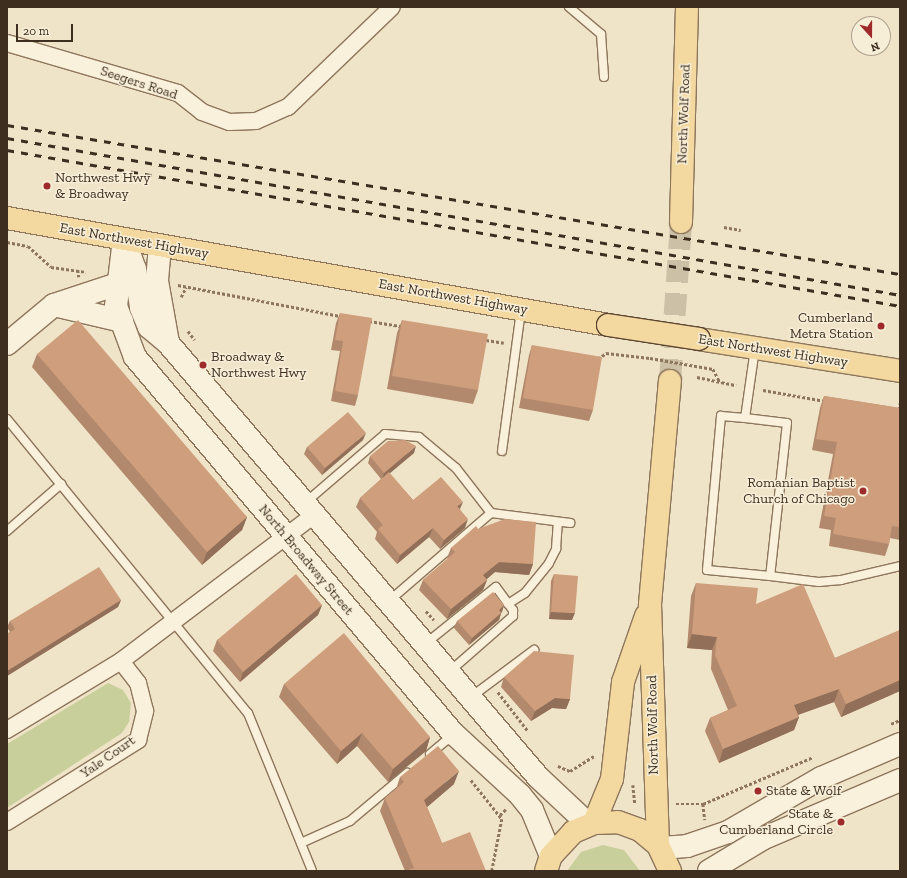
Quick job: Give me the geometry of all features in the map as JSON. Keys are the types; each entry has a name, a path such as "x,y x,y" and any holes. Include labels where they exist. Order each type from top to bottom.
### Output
{"main road":[{"name":"North Wolf Road","path":"681,222 684,9"},
{"name":"East Northwest Highway","path":"7,218 160,246 522,308 608,325 900,371"},
{"name":"North Wolf Road","path":"659,847 650,604 670,381"},
{"name":"North Wolf Road","path":"591,824 612,779 623,682 650,604"},
{"path":"546,866 573,832 591,824 618,822 640,830 659,847 670,871"}],"street":[{"name":"Seegers Road","path":"7,43 178,93 202,112 229,122 256,121 288,108 389,8"},
{"name":"North Broadway Street","path":"124,239 116,306 135,357 454,734 532,810 546,866"},
{"path":"124,239 135,269 141,308 149,327 168,343 308,510 538,777 591,824"},
{"path":"160,246 158,281 168,343"},
{"path":"7,344 54,305 118,284"},
{"path":"54,305 122,321"},
{"path":"7,730 121,661 176,622 285,536 308,510"},
{"name":"Yale Court","path":"7,822 138,740 145,711 138,683 121,661"},
{"path":"659,847 687,846 728,832 821,778 900,744"},
{"path":"709,871 762,839 900,780"}],"lane":[{"path":"569,7 601,34 604,77"},
{"path":"502,451 522,308"},
{"path":"745,418 755,348"},
{"path":"770,576 787,423 721,416 707,570 819,582 841,580 900,566"},
{"path":"7,419 176,622 248,713 312,871"},
{"path":"308,510 385,434 419,437 456,468 491,513 570,523"},
{"path":"7,531 61,484"},
{"path":"387,602 491,513"},
{"path":"508,604 525,593 549,563 556,549 558,522"},
{"path":"424,644 492,588 496,587 508,604 513,616 449,673"},
{"path":"470,697 534,650"},
{"path":"424,758 454,734"},
{"path":"301,843 350,821 413,768"}],"path":[{"path":"724,227 741,230"},
{"path":"7,242 28,246 51,267 85,271"},
{"path":"178,305 186,287 347,317"},
{"path":"363,320 409,327"},
{"path":"184,326 197,343"},
{"path":"478,339 516,345"},
{"path":"591,357 598,359 606,353 650,358 714,369 721,382"},
{"path":"697,377 827,402"},
{"path":"899,414 900,403"},
{"path":"405,587 442,629"},
{"path":"490,682 530,734"},
{"path":"886,726 900,720"},
{"path":"554,764 570,771 601,752"},
{"path":"678,804 703,804 820,754"}],"green space":[{"path":"108,683 123,690 131,703 129,722 122,733 7,808 7,744"},
{"path":"603,845 624,850 640,871 567,871 581,852"}],"building":[{"path":"340,313 372,318 358,395 335,391 343,341 335,340"},
{"path":"78,320 247,517 207,552 37,354"},
{"path":"402,320 488,334 478,390 392,376"},
{"path":"532,345 602,357 593,410 523,398"},
{"name":"Romanian Baptist Church of Chicago","path":"824,396 900,408 900,527 892,526 889,544 833,534 836,518 824,516 837,442 816,439"},
{"path":"348,412 366,433 325,468 307,447"},
{"path":"405,440 416,446 384,473 370,456 388,441"},
{"path":"389,472 413,500 441,477 463,502 457,506 468,519 444,540 433,528 400,555 378,529 383,525 360,498"},
{"path":"505,519 536,522 533,564 499,562 483,575 487,580 451,609 423,580 455,552 451,548 476,526 478,529"},
{"path":"99,567 121,600 7,671 7,634 15,629 10,621"},
{"path":"296,574 322,605 243,672 217,640"},
{"path":"554,574 578,576 575,613 551,612"},
{"path":"696,583 758,588 756,604 803,584 835,658 900,630 900,680 846,704 839,689 794,705 799,717 723,749 710,718 737,706 715,655 717,637 692,634"},
{"path":"493,592 504,605 499,610 501,613 472,638 457,621"},
{"path":"344,633 430,737 393,769 362,733 341,751 284,684"},
{"path":"534,651 574,655 570,699 555,698 535,711 504,677"},
{"path":"438,746 459,771 424,800 442,843 470,832 486,871 405,871 414,868 385,798 404,782 400,777"}],"tunnel":[{"path":"670,381 681,222"}],"railway":[{"path":"7,125 900,274"},
{"path":"7,138 900,295"},
{"path":"7,150 900,306"}],"place":[{"name":"Northwest Hwy & Broadway","path":"47,186"},
{"name":"Cumberland Metra Station","path":"881,326"},
{"name":"Broadway & Northwest Hwy","path":"203,365"},
{"name":"Romanian Baptist Church of Chicago","path":"863,491"},
{"name":"State & Wolf","path":"758,791"},
{"name":"State & Cumberland Circle","path":"841,822"}]}
